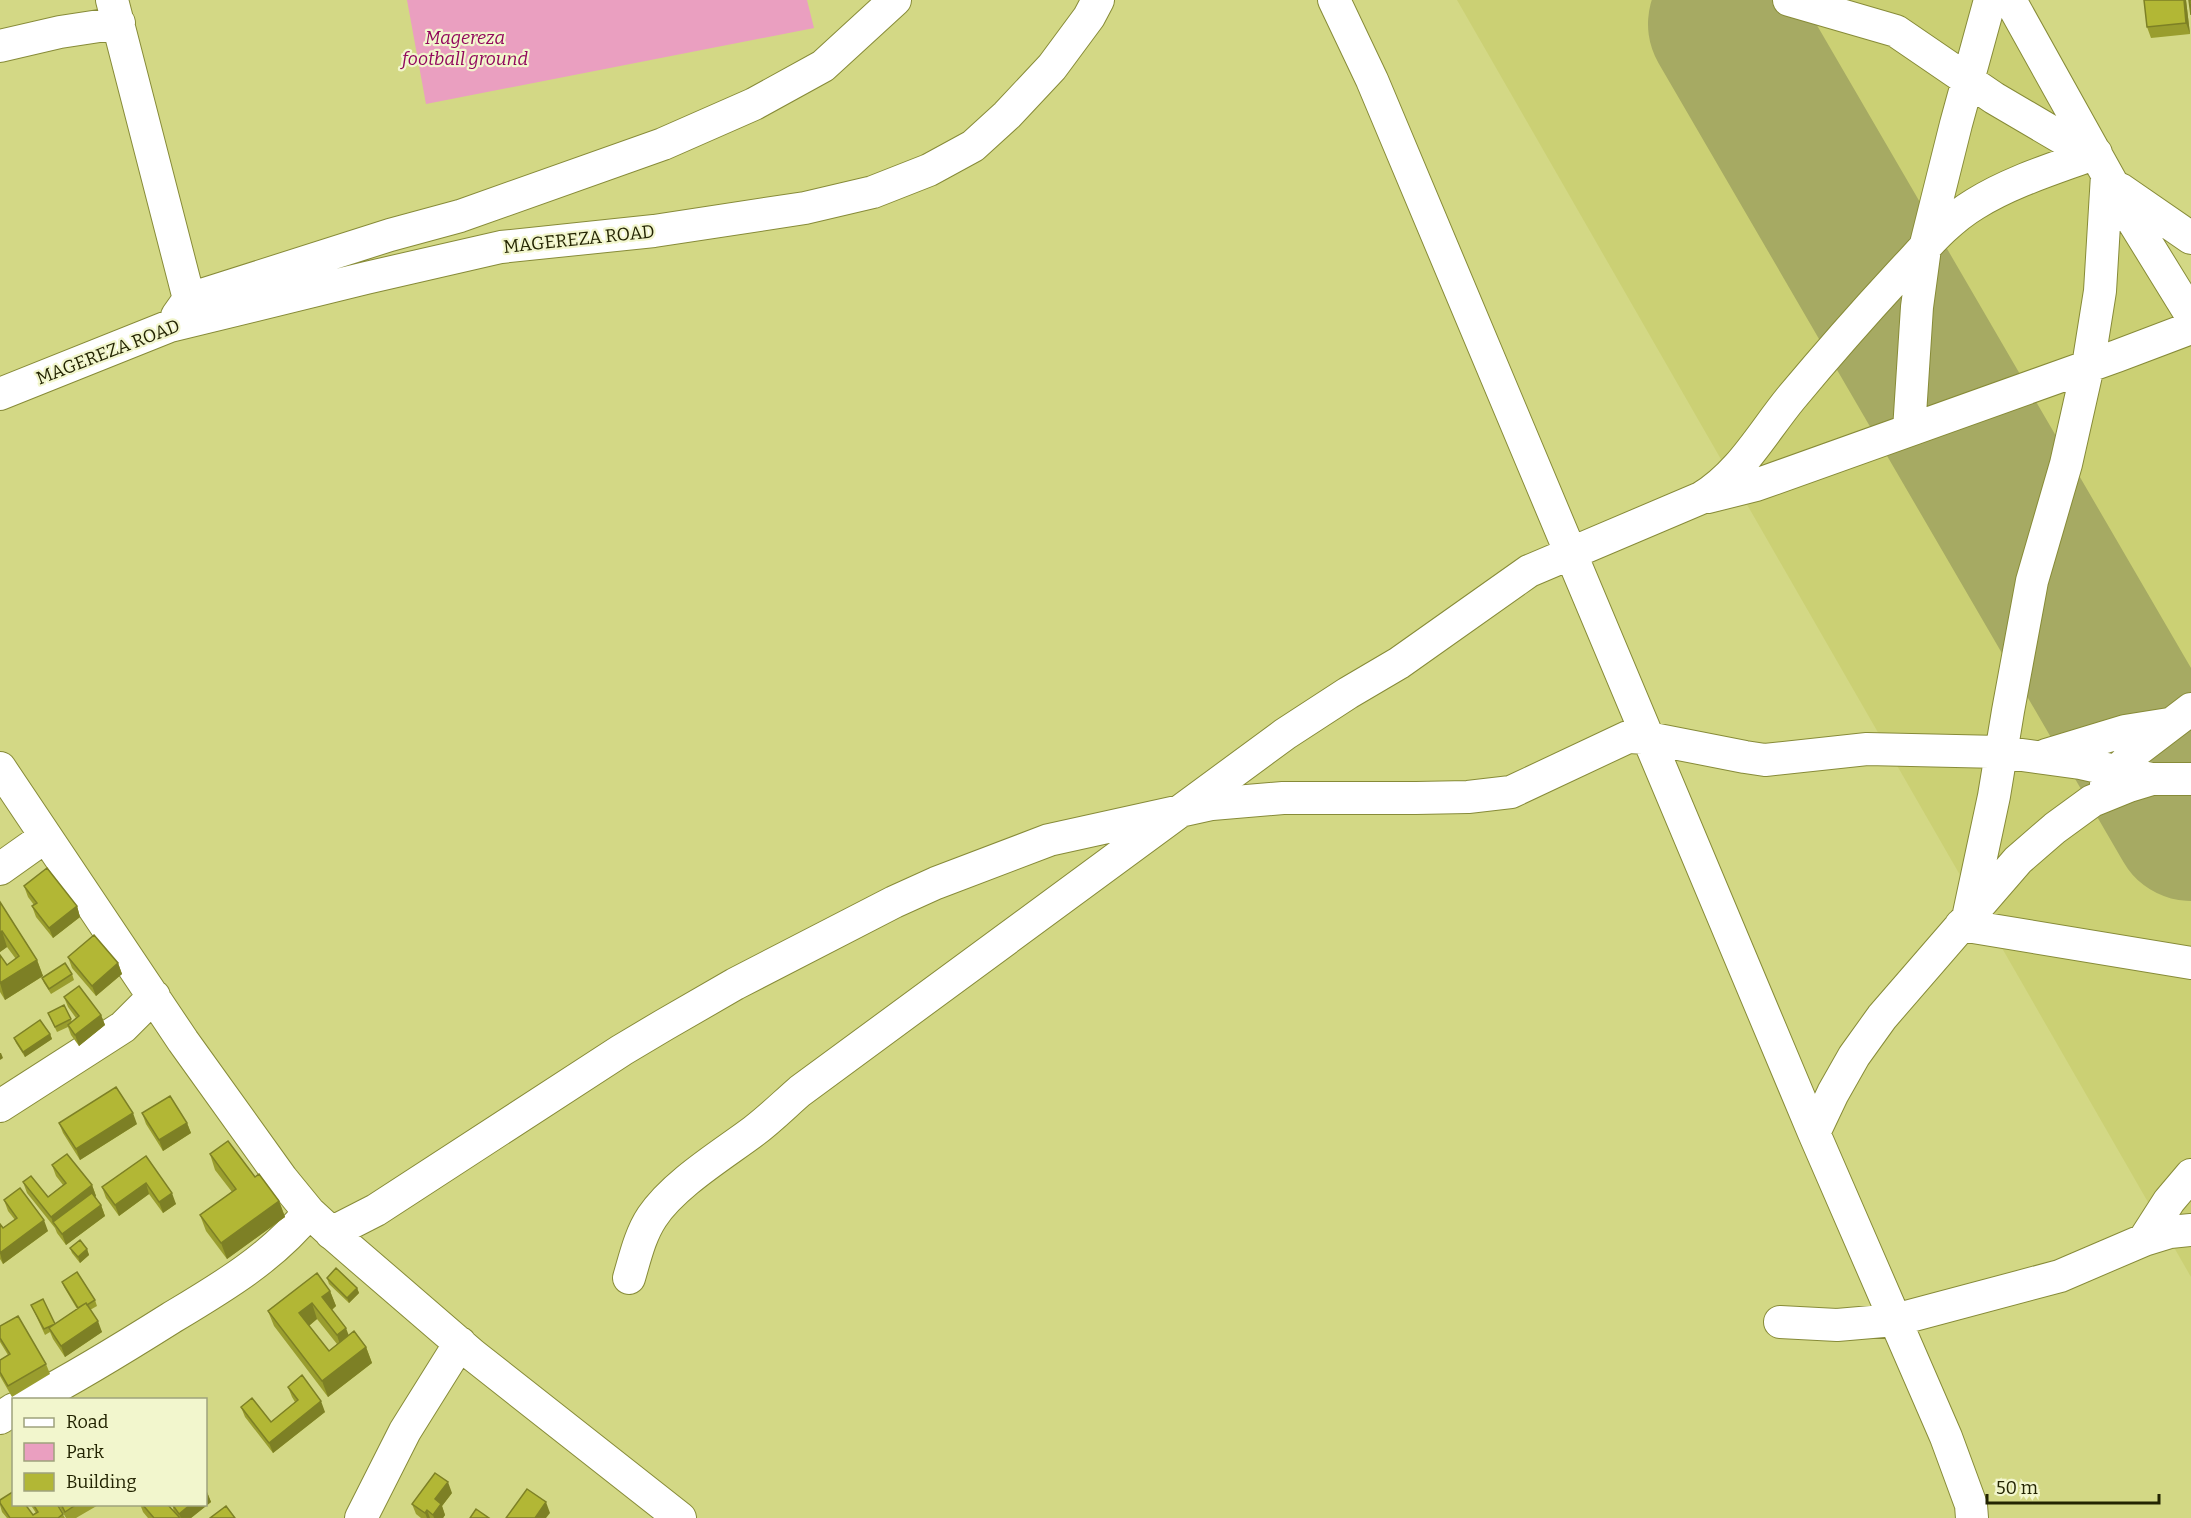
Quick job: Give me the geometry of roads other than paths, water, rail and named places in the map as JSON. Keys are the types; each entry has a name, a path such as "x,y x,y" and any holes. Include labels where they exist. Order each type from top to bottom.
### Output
{"street":[{"path":"170,326 189,299 460,216 663,144 754,104 823,66 895,0"},
{"name":"MAGEREZA ROAD","path":"0,394 170,326 366,278 501,247 654,231 805,208 873,192 929,170 974,146 1007,116 1052,67 1089,17 1098,0"},
{"path":"1334,0 1372,80 1814,1133 1946,1437 1971,1505 1972,1518"},
{"path":"1789,0 1896,31 2102,167 2191,238"},
{"path":"1909,430 1917,307 1924,248 1990,0"},
{"path":"2010,0 2102,167 2191,315"},
{"path":"0,46 60,32 116,11 189,299"},
{"path":"629,1278 650,1219 671,1194 873,1036 993,951 1178,811 1285,734 1399,663 1529,571 1701,498 1718,488 1871,306 1950,222 1975,204 2035,176 2102,167"},
{"path":"1965,921 1994,796 2032,581 2066,464 2088,366 2100,291 2102,167"},
{"path":"1701,498 1756,484 2191,328"},
{"path":"2042,756 2181,716"},
{"path":"1814,1133 1833,1093 1882,1017 2018,860 2055,828 2092,801 2136,751 2181,716"},
{"path":"36,1398 82,1373 215,1293 275,1249 320,1222 376,1210 639,1040 735,984 894,902 936,883 1049,840 1212,804 1282,798 1416,798 1503,794 1523,787 1628,737 1648,738 1765,760 1867,749 2000,752 2042,756 2152,779 2191,779"},
{"path":"0,768 254,1141 282,1179 320,1222 460,1343 680,1518"},
{"path":"2092,801 2152,779"},
{"path":"0,869 45,837"},
{"path":"1965,921 2191,963"},
{"path":"0,1106 123,1027 154,996"},
{"path":"2144,1239 2169,1201 2191,1175"},
{"path":"1780,1322 1837,1325 1895,1320 2060,1276 2144,1239 2170,1232 2191,1230"},
{"path":"361,1518 405,1431 460,1343"}],"park label":[{"name":"Magereza football ground","path":"465,48"}]}
